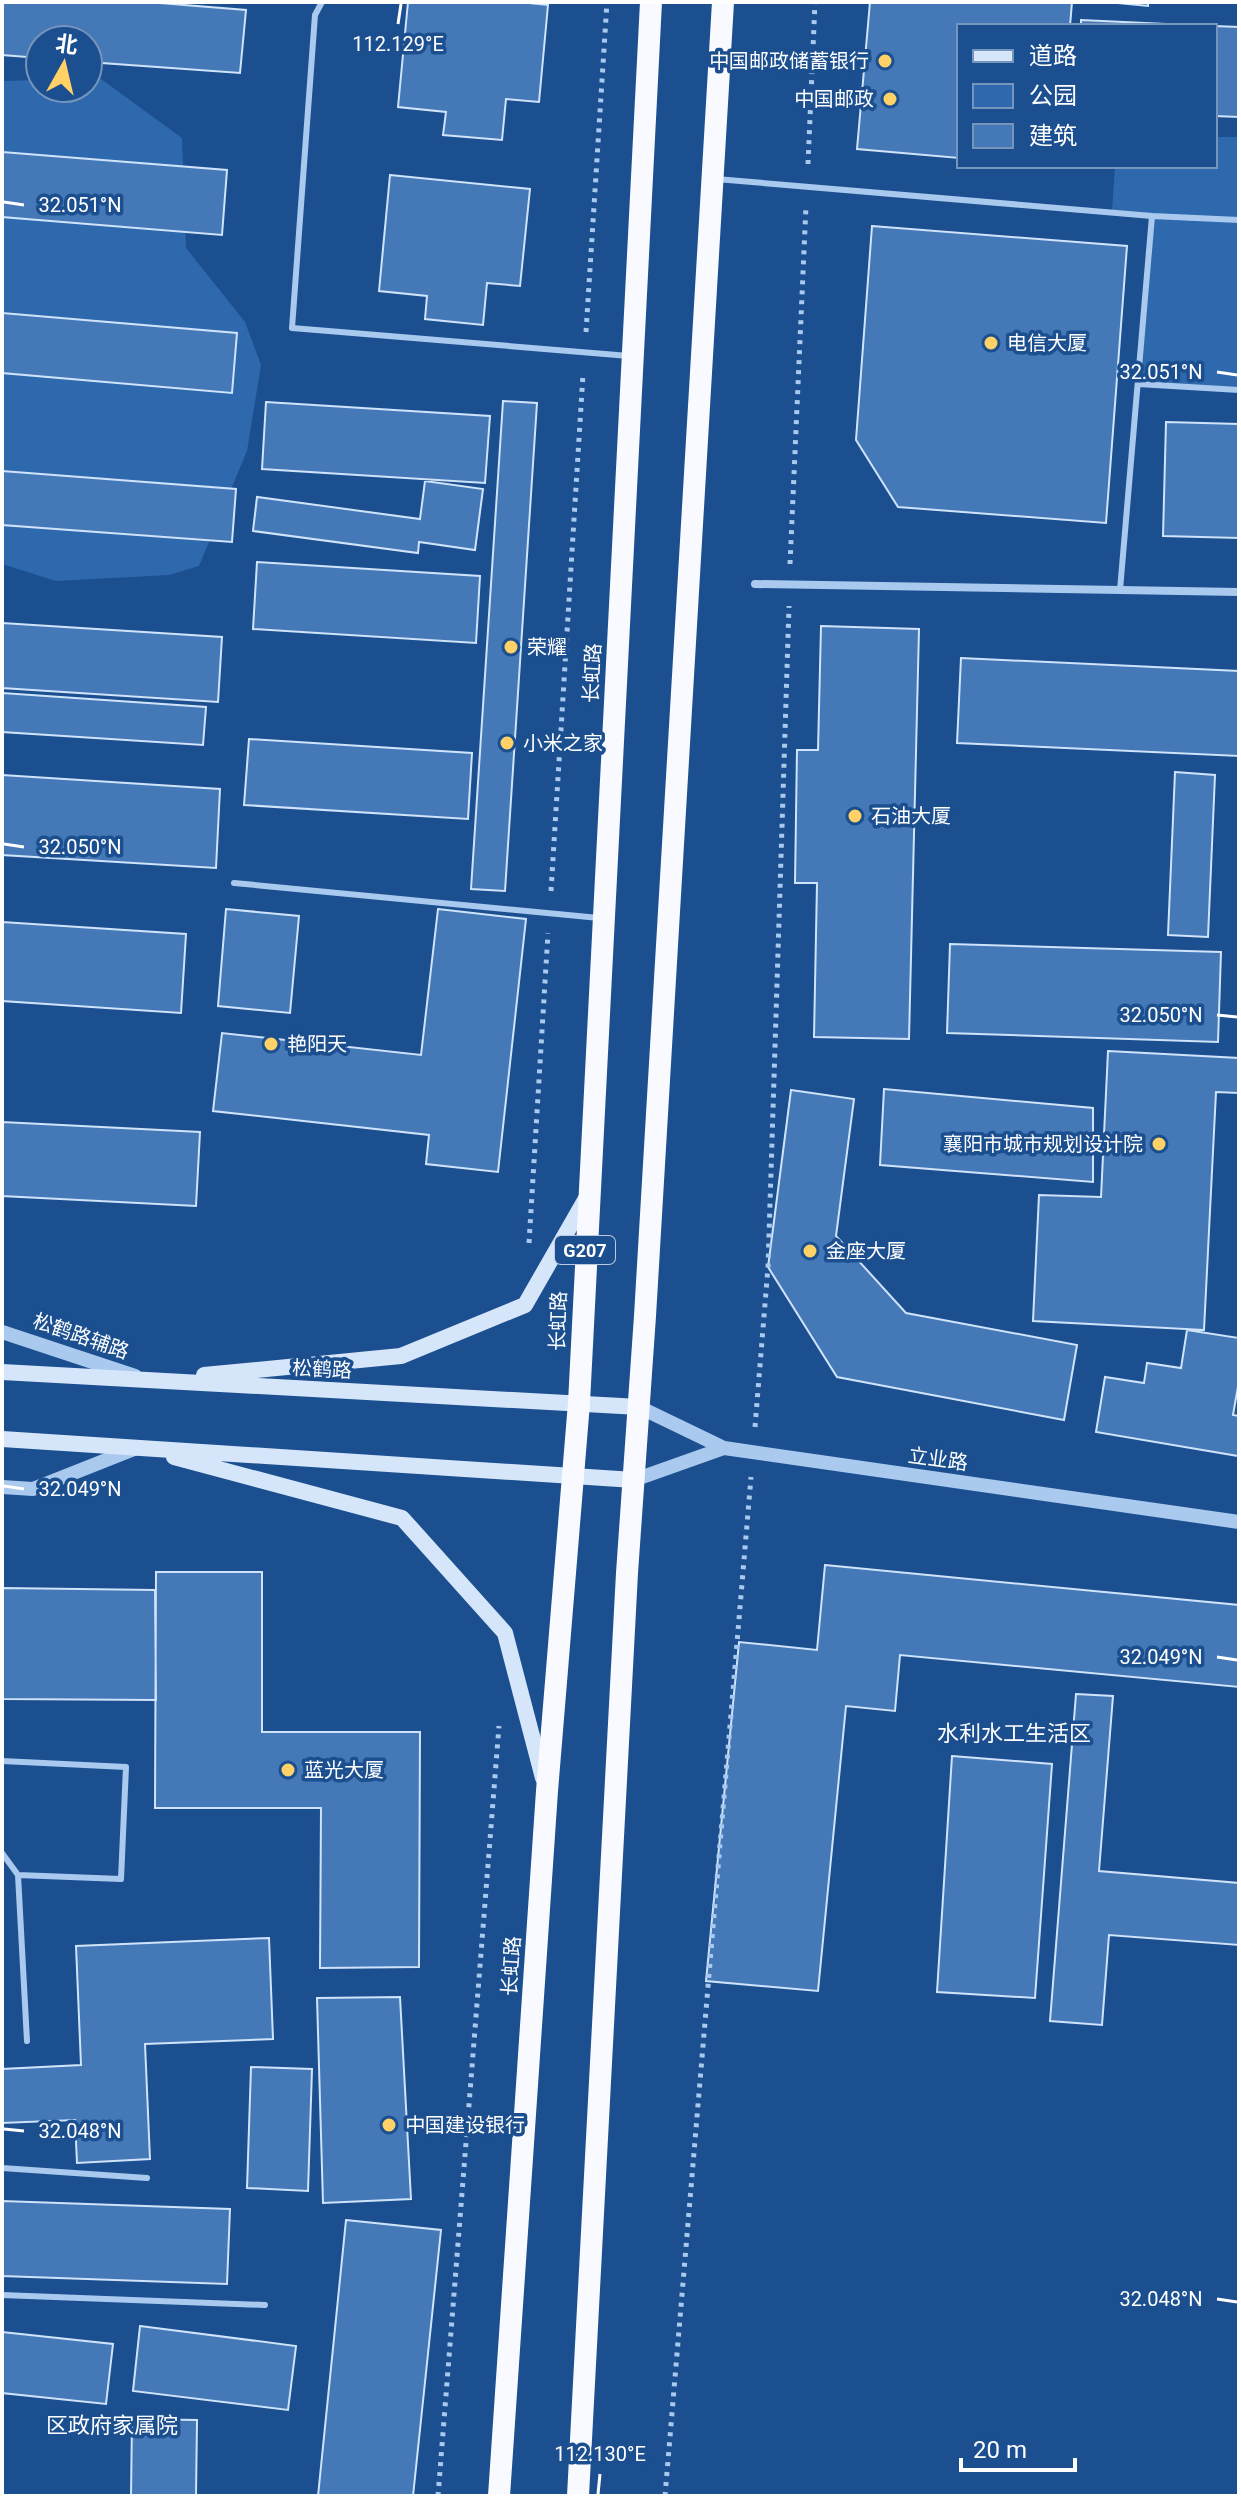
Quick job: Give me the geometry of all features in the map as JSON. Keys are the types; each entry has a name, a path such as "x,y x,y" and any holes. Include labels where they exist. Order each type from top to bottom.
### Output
{"highway":[{"name":"长虹路","path":"499,2496 547,1791 579,1403 651,2"},
{"path":"578,2496 634,1480 723,2"}],"main road":[{"path":"147,1380 401,1356 525,1305 588,1195"},
{"name":"松鹤路","path":"2,1372 639,1407"},
{"path":"2,1439 634,1480"},
{"path":"138,1447 402,1518 505,1633 547,1791"}],"street":[{"path":"755,584 1239,592"},
{"name":"松鹤路辅路","path":"2,1332 147,1380"},
{"name":"立业路","path":"639,1407 724,1448 1239,1522"},
{"path":"2,1487 33,1489 138,1447"},
{"path":"634,1480 724,1448"}],"lane":[{"path":"322,2 315,15 292,328 633,356"},
{"path":"712,179 1152,216 1239,220"},
{"path":"1120,590 1152,216"},
{"path":"1138,384 1239,390"},
{"path":"234,883 602,919"},
{"path":"2,1761 126,1767 121,1879 18,1875"},
{"path":"2,1853 18,1875 27,2041"},
{"path":"2,2168 147,2178"},
{"path":"2,2295 265,2305"}],"path":[{"path":"525,1305 607,2"},
{"path":"665,2496 768,1267 789,584 815,2"},
{"path":"438,2496 499,1722"}],"green space":[{"path":"24,80 24,104 104,104 104,81 182,138 186,248 245,322 261,365 247,451 199,566 169,575 56,581 2,564 2,81"},
{"path":"1217,137 1239,137 1239,390 1138,384 1152,216 1112,212 1115,168 1217,168"}],"building":[{"path":"2,2 147,2 246,10 240,73 104,63 104,24 24,24 24,57 2,55"},
{"path":"408,2 548,5 539,102 506,99 502,140 443,135 446,112 398,107"},
{"path":"870,2 1072,2 1070,24 957,24 957,158 857,149"},
{"path":"1107,2 1148,2 1148,6"},
{"path":"1081,20 1166,24 1081,24"},
{"path":"1217,26 1239,27 1239,117 1217,116"},
{"path":"2,152 227,170 222,235 2,217"},
{"path":"390,175 530,189 520,286 487,283 483,325 425,319 427,296 379,291"},
{"name":"电信大厦","path":"872,226 1127,246 1106,523 898,507 856,440"},
{"path":"2,313 237,333 232,393 2,373"},
{"path":"503,401 537,403 505,891 471,889"},
{"path":"266,402 490,416 485,483 262,469"},
{"path":"1166,422 1239,424 1239,538 1163,536"},
{"path":"2,471 236,489 232,542 2,525"},
{"path":"425,481 483,489 475,550 419,542 418,553 253,531 257,497 420,519"},
{"path":"257,562 480,576 476,643 253,629"},
{"path":"2,623 222,637 218,702 2,688"},
{"name":"石油大厦","path":"821,626 919,629 909,1039 814,1037 817,883 795,883 797,750 818,750"},
{"path":"961,658 1239,671 1239,756 957,743"},
{"path":"2,693 206,707 203,745 2,732"},
{"path":"249,739 472,753 468,819 244,805"},
{"path":"1175,772 1215,775 1208,937 1168,935"},
{"path":"2,775 220,789 216,868 2,855"},
{"path":"226,909 299,916 290,1013 218,1006"},
{"name":"艳阳天","path":"438,909 526,919 498,1172 426,1164 429,1135 213,1111 222,1033 421,1055"},
{"path":"2,922 186,934 181,1013 2,1001"},
{"path":"950,944 1221,952 1218,1042 947,1033"},
{"name":"襄阳市城市规划设计院","path":"1108,1051 1239,1058 1239,1093 1216,1092 1204,1330 1033,1321 1039,1195 1101,1197"},
{"path":"884,1089 1093,1108 1093,1182 880,1165"},
{"name":"金座大厦","path":"791,1090 854,1099 836,1236 906,1313 1077,1345 1064,1420 837,1377 768,1267"},
{"path":"2,1122 200,1132 196,1206 2,1196"},
{"path":"1187,1330 1239,1338 1239,1381 1233,1415 1239,1416 1238,1456 1096,1432 1105,1377 1144,1383 1147,1363 1181,1368"},
{"path":"825,1565 1239,1605 1239,1687 900,1655 895,1711 846,1706 818,1991 706,1981 739,1642 817,1650"},
{"name":"蓝光大厦","path":"156,1572 262,1572 262,1732 420,1732 419,1967 320,1968 321,1808 155,1808"},
{"path":"2,1588 155,1590 156,1700 2,1699"},
{"path":"1076,1694 1113,1696 1099,1871 1239,1883 1239,1945 1109,1935 1102,2025 1050,2021"},
{"path":"952,1756 1052,1764 1035,1998 937,1992"},
{"path":"269,1938 273,2039 145,2044 150,2159 77,2163 75,2120 2,2123 2,2069 81,2065 76,1946"},
{"path":"400,1997 411,2199 323,2203 317,1998"},
{"path":"251,2067 312,2069 308,2191 247,2188"},
{"path":"2,2201 230,2209 227,2284 2,2276"},
{"path":"346,2220 441,2230 413,2496 318,2496"},
{"path":"140,2326 296,2346 288,2410 133,2391"},
{"path":"2,2332 113,2344 106,2404 2,2393"},
{"path":"132,2419 197,2420 196,2496 131,2496"}],"place":[{"name":"中国邮政储蓄银行","path":"885,61"},
{"name":"中国邮政","path":"890,99"},
{"name":"电信大厦","path":"991,343"},
{"name":"荣耀","path":"511,647"},
{"name":"小米之家","path":"507,743"},
{"name":"石油大厦","path":"855,816"},
{"name":"艳阳天","path":"271,1044"},
{"name":"襄阳市城市规划设计院","path":"1159,1144"},
{"name":"金座大厦","path":"810,1251"},
{"name":"蓝光大厦","path":"288,1770"},
{"name":"中国建设银行","path":"389,2125"}],"district":[{"name":"水利水工生活区","path":"1014,1733"},
{"name":"区政府家属院","path":"112,2425"}]}
